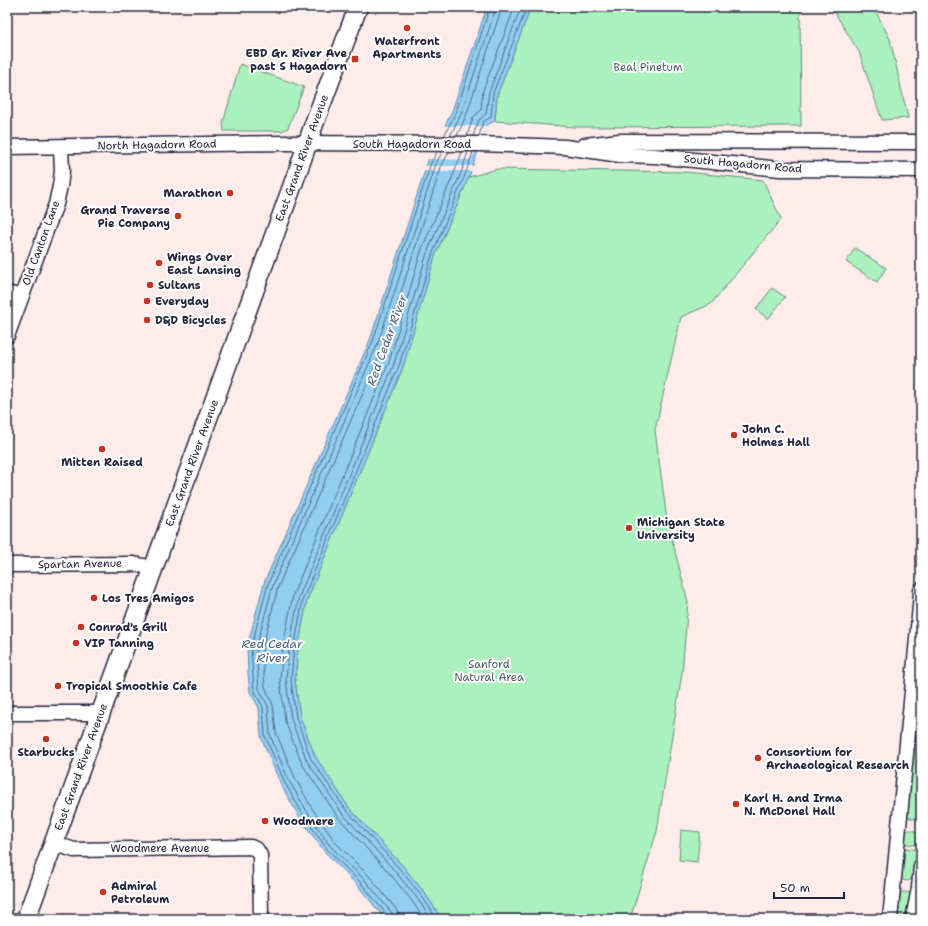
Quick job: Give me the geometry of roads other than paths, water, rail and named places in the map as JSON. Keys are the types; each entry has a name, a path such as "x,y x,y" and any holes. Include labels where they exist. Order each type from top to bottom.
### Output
{"main road":[{"name":"East Grand River Avenue","path":"26,919 358,7"}],"street":[{"name":"South Hagadorn Road","path":"565,147 620,141 921,142"},
{"name":"South Hagadorn Road","path":"308,143 479,144 565,147 620,155 655,156 780,169 921,170"},
{"name":"North Hagadorn Road","path":"7,147 308,143"},
{"name":"Old Canton Lane","path":"7,336 56,204 62,172 61,147"},
{"path":"7,293 21,297"},
{"name":"Spartan Avenue","path":"7,565 134,564 153,568"},
{"path":"890,919 918,672 921,590"},
{"path":"7,713 100,713"},
{"name":"Woodmere Avenue","path":"53,843 74,850 251,847 257,850 260,855 261,919"},
{"path":"913,919 919,888 921,866"}],"water":[{"name":"Red Cedar River","path":"487,7 531,7 497,95 495,121 487,125 469,177 435,256 403,367 307,600 298,648 295,680 300,717 315,756 349,808 401,864 424,892 442,919 385,919 358,886 324,851 300,818 281,785 261,737 259,708 250,692 247,647 264,583 370,340 428,161 452,111"}],"place":[{"name":"Waterfront Apartments","path":"407,28"},
{"name":"EBD Gr. River Ave past S Hagadorn","path":"355,59"},
{"name":"Marathon","path":"230,193"},
{"name":"Grand Traverse Pie Company","path":"178,216"},
{"name":"Wings Over East Lansing","path":"159,263"},
{"name":"Sultans","path":"150,285"},
{"name":"Everyday","path":"147,301"},
{"name":"D&D Bicycles","path":"147,320"},
{"name":"John C. Holmes Hall","path":"734,435"},
{"name":"Mitten Raised","path":"102,449"},
{"name":"Michigan State University","path":"629,528"},
{"name":"Los Tres Amigos","path":"94,598"},
{"name":"Conrad's Grill","path":"81,627"},
{"name":"VIP Tanning","path":"76,643"},
{"name":"Tropical Smoothie Cafe","path":"58,686"},
{"name":"Starbucks","path":"46,739"},
{"name":"Consortium for Archaeological Research","path":"758,758"},
{"name":"Karl H. and Irma N. McDonel Hall","path":"736,804"},
{"name":"Woodmere","path":"265,821"},
{"name":"Admiral Petroleum","path":"103,892"}],"park label":[{"name":"Beal Pinetum","path":"648,67"},
{"name":"Sanford Natural Area","path":"489,670"}]}
